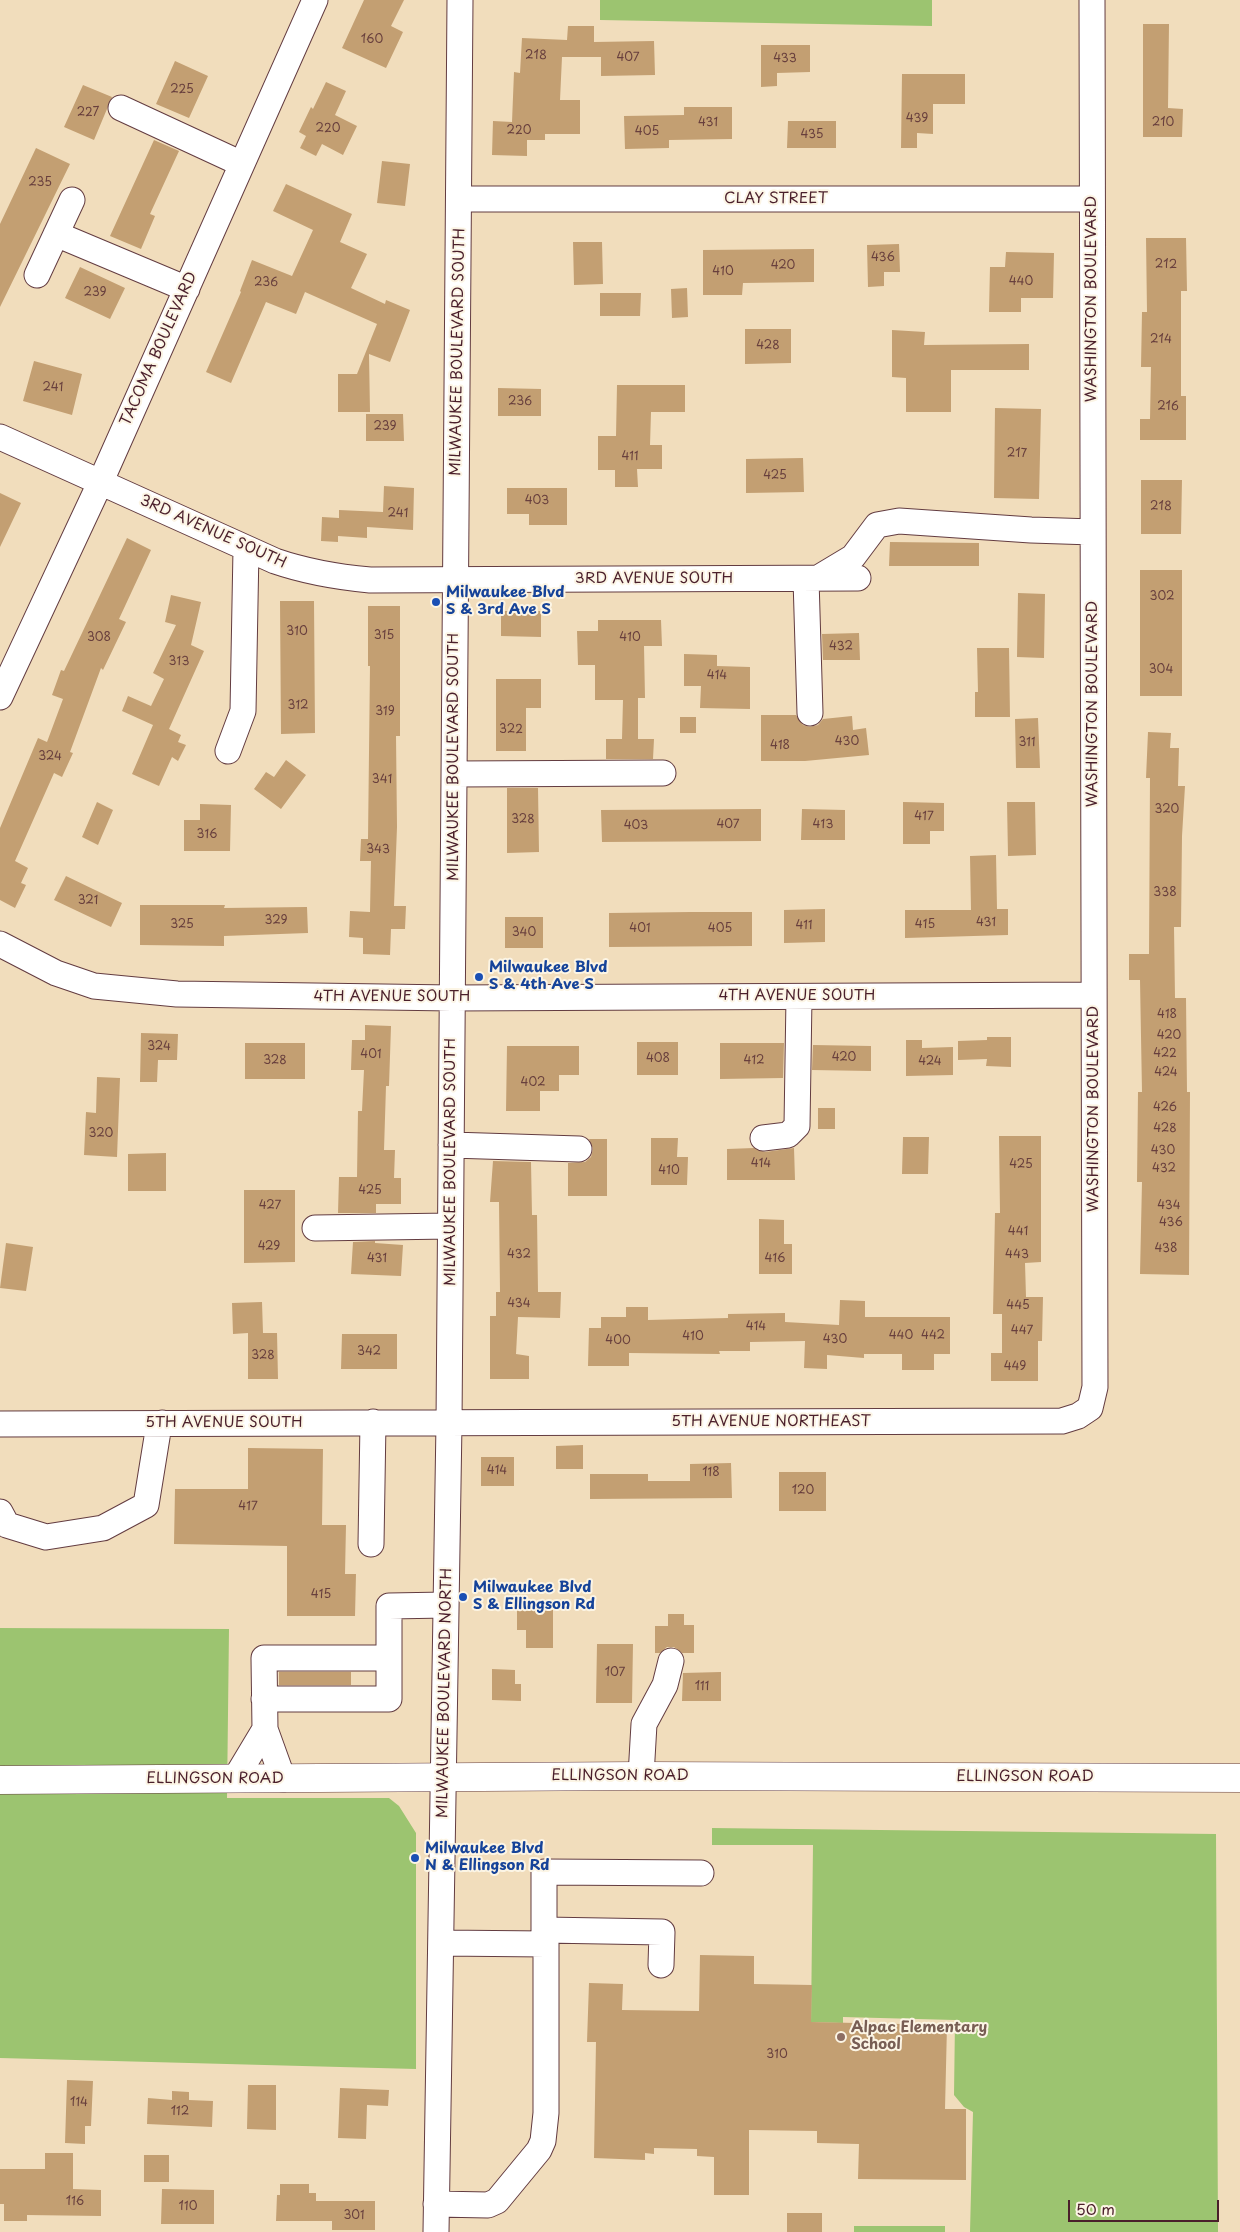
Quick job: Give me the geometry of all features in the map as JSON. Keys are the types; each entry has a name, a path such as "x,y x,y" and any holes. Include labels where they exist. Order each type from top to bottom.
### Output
{"main road":[{"name":"ELLINGSON ROAD","path":"0,1780 641,1776 1240,1778"}],"street":[{"name":"TACOMA BOULEVARD","path":"0,697 101,480 315,0"},
{"name":"MILWAUKEE BOULEVARD SOUTH","path":"448,1423 460,199 460,0"},
{"name":"WASHINGTON BOULEVARD","path":"1090,1408 1095,1387 1092,0"},
{"path":"121,108 242,164"},
{"name":"CLAY STREET","path":"460,199 1092,199"},
{"path":"37,275 72,200"},
{"path":"56,234 187,289"},
{"name":"3RD AVENUE SOUTH","path":"0,436 101,480 246,549 306,572 370,580 858,578"},
{"path":"810,713 812,579 852,557 877,525 899,521 1031,530 1093,532"},
{"path":"228,751 243,711 246,549"},
{"path":"454,774 663,773"},
{"name":"4TH AVENUE SOUTH","path":"0,944 56,973 94,986 177,994 452,998 1093,995"},
{"path":"763,1138 788,1135 797,1126 799,997"},
{"path":"451,1144 579,1149"},
{"path":"315,1228 450,1226"},
{"name":"5TH AVENUE NORTHEAST","path":"448,1423 1062,1421 1078,1416 1090,1408"},
{"path":"372,1544 373,1422"},
{"path":"0,1512 7,1525 46,1537 103,1528 146,1505 158,1431 162,1423"},
{"name":"5TH AVENUE SOUTH","path":"0,1424 448,1423"},
{"name":"MILWAUKEE BOULEVARD NORTH","path":"436,2232 448,1423"},
{"path":"264,1699 389,1699 389,1606 446,1605"},
{"path":"283,1779 265,1729 264,1658 389,1658"},
{"path":"641,1776 644,1724 665,1685 671,1661"},
{"path":"235,1779 265,1729"},
{"path":"436,2204 488,2205 497,2201 539,2150 542,2141 546,2113 544,1872 701,1873"},
{"path":"441,1943 506,1943 545,1937 662,1932 661,1965"}],"green space":[{"path":"600,0 932,0 932,26 600,20"},
{"path":"0,1628 229,1629 227,1798 389,1798 399,1806 416,1833 416,2069 0,2058"},
{"path":"712,1828 1216,1834 1218,2232 970,2232 973,2112 964,2107 954,2095 955,2020 843,2017 843,2023 811,2022 813,1845 712,1845"},
{"path":"854,2226 945,2226 945,2232 854,2232"}],"building":[{"path":"364,0 404,0 391,26 403,32 386,68 342,48"},
{"path":"1143,24 1169,24 1168,108 1183,109 1182,137 1143,137"},
{"path":"568,26 594,26 594,42 654,41 655,75 601,76 601,57 562,57 560,100 580,100 580,134 545,134 545,140 527,140 527,156 492,155 493,121 512,122 514,72 520,73 522,38 567,40"},
{"path":"761,45 810,45 810,72 777,73 777,86 761,87"},
{"path":"175,61 208,76 189,118 156,104"},
{"path":"902,74 965,74 965,104 933,104 933,134 917,133 917,148 901,148"},
{"path":"326,82 346,91 335,115 357,126 343,155 322,144 316,156 300,148 306,136 299,132"},
{"path":"83,85 112,97 94,140 64,127"},
{"path":"684,107 732,107 732,139 669,140 669,148 625,149 624,116 684,115"},
{"path":"788,121 836,121 836,148 787,148"},
{"path":"154,140 179,151 150,214 155,216 141,249 110,236"},
{"path":"36,148 70,164 0,307 0,224"},
{"path":"382,161 410,164 405,206 377,203"},
{"path":"286,184 352,214 340,242 367,254 351,288 385,304 386,300 410,310 390,362 369,354 370,412 338,412 338,374 357,374 377,324 305,292 296,314 266,302 231,383 206,372 241,292 252,260 292,276 313,230 273,211"},
{"path":"1146,238 1186,238 1187,291 1181,291 1181,396 1186,396 1186,440 1140,440 1140,419 1150,419 1151,367 1141,367 1142,312 1147,312"},
{"path":"573,242 602,242 603,284 574,285"},
{"path":"899,244 900,272 884,272 884,286 868,287 867,245"},
{"path":"814,249 814,282 743,283 742,295 703,295 703,250"},
{"path":"1006,252 1054,253 1053,298 1021,298 1021,312 989,312 990,267 1005,267"},
{"path":"80,267 125,288 110,319 65,298"},
{"path":"687,288 688,317 672,318 671,289"},
{"path":"600,293 641,293 640,316 600,316"},
{"path":"745,329 791,329 791,363 745,364"},
{"path":"892,330 925,332 924,345 1029,344 1029,370 951,370 951,412 906,412 906,378 892,377"},
{"path":"34,361 82,374 72,415 23,401"},
{"path":"617,385 685,385 685,412 651,412 650,445 662,445 662,469 637,469 638,487 615,487 615,470 598,470 598,436 616,436"},
{"path":"498,388 541,389 541,416 498,416"},
{"path":"995,408 1041,409 1039,499 994,498"},
{"path":"366,414 403,414 404,441 366,441"},
{"path":"803,458 804,492 746,493 746,459"},
{"path":"1141,480 1182,480 1181,534 1141,534"},
{"path":"384,486 414,488 413,530 367,527 367,538 338,536 338,542 321,541 322,517 339,518 339,510 383,512"},
{"path":"507,488 567,488 567,525 529,525 529,514 507,514"},
{"path":"0,493 21,503 0,547"},
{"path":"127,538 151,550 119,619 126,622 103,670 101,668 70,752 73,753 62,777 54,773 15,861 28,868 21,883 26,885 15,908 0,900 0,828 38,738 47,742 63,699 52,695 61,670 64,671"},
{"path":"890,542 979,543 979,566 889,566"},
{"path":"1140,570 1182,570 1182,696 1140,696"},
{"path":"1018,593 1045,594 1044,658 1017,657"},
{"path":"171,595 201,602 191,645 204,651 169,729 181,735 178,742 186,745 178,761 172,757 159,786 132,774 153,725 122,711 128,696 151,706 164,679 153,673 176,625 165,622"},
{"path":"280,601 314,601 315,733 281,734"},
{"path":"368,606 400,606 400,736 396,736 397,827 394,906 406,906 405,929 391,929 390,955 363,954 363,938 349,937 350,911 370,912 371,861 360,861 361,839 368,839 370,666 368,666"},
{"path":"501,611 541,611 541,637 501,636"},
{"path":"598,620 661,620 662,646 644,646 645,698 638,698 638,739 654,739 653,759 606,759 606,739 622,739 623,700 595,700 595,665 578,665 577,631 598,631"},
{"path":"859,633 860,660 823,660 822,634"},
{"path":"977,648 1009,648 1010,717 975,717 975,692 978,692"},
{"path":"684,654 717,655 717,666 750,667 750,709 700,708 701,686 684,686"},
{"path":"496,679 541,679 541,708 526,708 526,751 496,751"},
{"path":"761,715 796,715 803,725 810,727 818,725 823,719 852,716 853,730 866,728 869,755 805,761 761,761"},
{"path":"680,717 696,717 696,733 680,733"},
{"path":"1038,718 1040,768 1016,768 1015,719"},
{"path":"1148,732 1171,733 1170,748 1179,748 1178,786 1185,786 1182,836 1181,927 1174,927 1175,998 1186,998 1187,1092 1190,1092 1189,1275 1140,1274 1142,1182 1137,1182 1138,1092 1142,1092 1140,980 1129,980 1129,954 1149,954 1150,778 1146,778"},
{"path":"286,760 306,775 281,809 254,789 266,772 274,777"},
{"path":"507,788 538,788 539,852 507,853"},
{"path":"97,802 113,810 98,845 82,837"},
{"path":"903,802 944,803 944,831 930,831 930,844 903,844"},
{"path":"1007,802 1035,802 1036,855 1008,856"},
{"path":"200,804 231,805 230,851 184,851 184,820 200,820"},
{"path":"761,809 761,841 602,842 601,810"},
{"path":"802,809 845,810 845,840 801,840"},
{"path":"996,855 997,909 1008,909 1008,935 905,938 905,910 971,910 970,856"},
{"path":"66,876 122,903 111,927 54,900"},
{"path":"140,905 225,905 224,908 307,907 308,933 224,936 224,946 140,945"},
{"path":"825,909 825,942 784,943 784,910"},
{"path":"752,912 752,946 609,947 609,913"},
{"path":"505,917 543,917 543,948 505,948"},
{"path":"365,1025 391,1026 389,1086 386,1086 384,1150 395,1150 394,1178 401,1178 401,1204 376,1204 376,1213 338,1213 339,1177 357,1177 358,1111 362,1111 364,1070 351,1070 352,1040 365,1040"},
{"path":"141,1033 178,1034 177,1060 158,1060 157,1082 140,1082"},
{"path":"987,1037 1011,1037 1011,1067 986,1066 987,1059 958,1060 958,1041 987,1040"},
{"path":"906,1040 922,1040 922,1048 953,1047 953,1075 906,1076"},
{"path":"637,1042 678,1042 678,1075 637,1075"},
{"path":"245,1043 305,1043 305,1079 245,1079"},
{"path":"720,1043 784,1043 783,1078 720,1079"},
{"path":"813,1045 871,1046 871,1071 812,1070"},
{"path":"507,1046 579,1046 579,1075 559,1075 559,1091 540,1091 540,1111 506,1111"},
{"path":"97,1077 120,1078 117,1157 84,1155 86,1112 96,1113"},
{"path":"818,1108 835,1108 835,1129 818,1129"},
{"path":"999,1136 1041,1136 1041,1262 1025,1263 1026,1297 1043,1297 1042,1341 1038,1341 1038,1381 991,1381 991,1353 1002,1353 1002,1314 993,1314 995,1213 1000,1213"},
{"path":"903,1137 929,1137 928,1174 902,1174"},
{"path":"651,1138 678,1138 677,1157 688,1157 687,1185 651,1185"},
{"path":"589,1139 607,1139 607,1196 568,1196 568,1163 585,1162 591,1157 593,1149"},
{"path":"754,1148 765,1152 794,1148 795,1180 727,1180 727,1149"},
{"path":"166,1153 166,1191 128,1191 128,1154"},
{"path":"493,1161 531,1162 532,1215 537,1215 538,1292 561,1292 560,1318 518,1317 516,1354 529,1356 529,1379 490,1379 490,1316 496,1316 496,1292 500,1292 499,1202 490,1202"},
{"path":"244,1190 295,1190 295,1262 244,1263"},
{"path":"759,1219 784,1220 784,1244 792,1244 792,1274 759,1274"},
{"path":"375,1241 375,1243 403,1245 401,1276 351,1274 353,1242"},
{"path":"6,1243 33,1247 26,1291 0,1288"},
{"path":"840,1300 865,1301 865,1317 950,1317 950,1354 934,1354 934,1370 902,1370 902,1354 864,1354 864,1358 827,1355 827,1369 804,1368 805,1341 750,1342 750,1351 719,1351 720,1354 629,1353 629,1366 588,1366 589,1328 601,1328 601,1317 626,1317 626,1307 648,1307 648,1320 728,1318 728,1314 785,1313 785,1322 839,1325"},
{"path":"262,1302 263,1333 277,1333 278,1379 248,1379 248,1333 233,1334 232,1303"},
{"path":"342,1334 397,1334 397,1369 341,1369"},
{"path":"583,1445 583,1469 556,1469 556,1446"},
{"path":"248,1448 323,1449 322,1525 346,1525 345,1574 356,1574 355,1616 287,1616 287,1546 174,1544 175,1489 248,1489"},
{"path":"481,1457 514,1457 514,1486 481,1486"},
{"path":"731,1463 732,1498 590,1499 590,1474 648,1474 648,1481 690,1481 690,1464"},
{"path":"779,1472 826,1472 826,1511 779,1511"},
{"path":"517,1606 553,1606 553,1648 526,1648 526,1630 517,1630"},
{"path":"668,1614 684,1614 684,1625 694,1625 694,1653 682,1653 674,1647 667,1647 660,1653 655,1653 655,1626 668,1626"},
{"path":"597,1644 633,1644 632,1703 596,1703"},
{"path":"492,1669 515,1670 515,1684 521,1684 521,1701 492,1700"},
{"path":"279,1672 351,1672 351,1685 279,1685"},
{"path":"721,1672 721,1701 682,1701 683,1673"},
{"path":"700,1955 754,1956 754,1984 812,1985 811,2022 947,2025 945,2109 966,2109 966,2180 858,2179 859,2144 817,2143 817,2131 749,2130 749,2195 714,2195 714,2157 697,2156 697,2149 654,2148 654,2154 645,2153 645,2160 594,2158 596,2042 587,2042 589,1983 623,1984 622,2010 699,2011"},
{"path":"67,2080 93,2081 91,2126 85,2126 85,2144 65,2143"},
{"path":"248,2085 276,2085 276,2130 247,2129"},
{"path":"340,2088 389,2090 388,2106 367,2105 366,2139 338,2138"},
{"path":"172,2091 189,2092 189,2100 213,2101 212,2127 147,2124 148,2098 172,2100"},
{"path":"45,2153 73,2153 73,2189 101,2190 101,2216 27,2215 27,2221 4,2221 4,2204 0,2204 0,2169 45,2169"},
{"path":"144,2155 169,2155 169,2182 144,2182"},
{"path":"280,2184 309,2184 309,2193 316,2193 316,2201 375,2201 375,2230 332,2230 332,2221 276,2221 277,2195 280,2195"},
{"path":"162,2189 214,2190 214,2224 161,2224"},
{"path":"787,2213 822,2213 822,2232 787,2232"}],"place":[{"name":"Milwaukee Blvd S & 3rd Ave S","path":"436,602"},
{"name":"Milwaukee Blvd S & 4th Ave S","path":"479,977"},
{"name":"Milwaukee Blvd S & Ellingson Rd","path":"463,1597"},
{"name":"Milwaukee Blvd N & Ellingson Rd","path":"415,1858"},
{"name":"Alpac Elementary School","path":"841,2037"}]}
